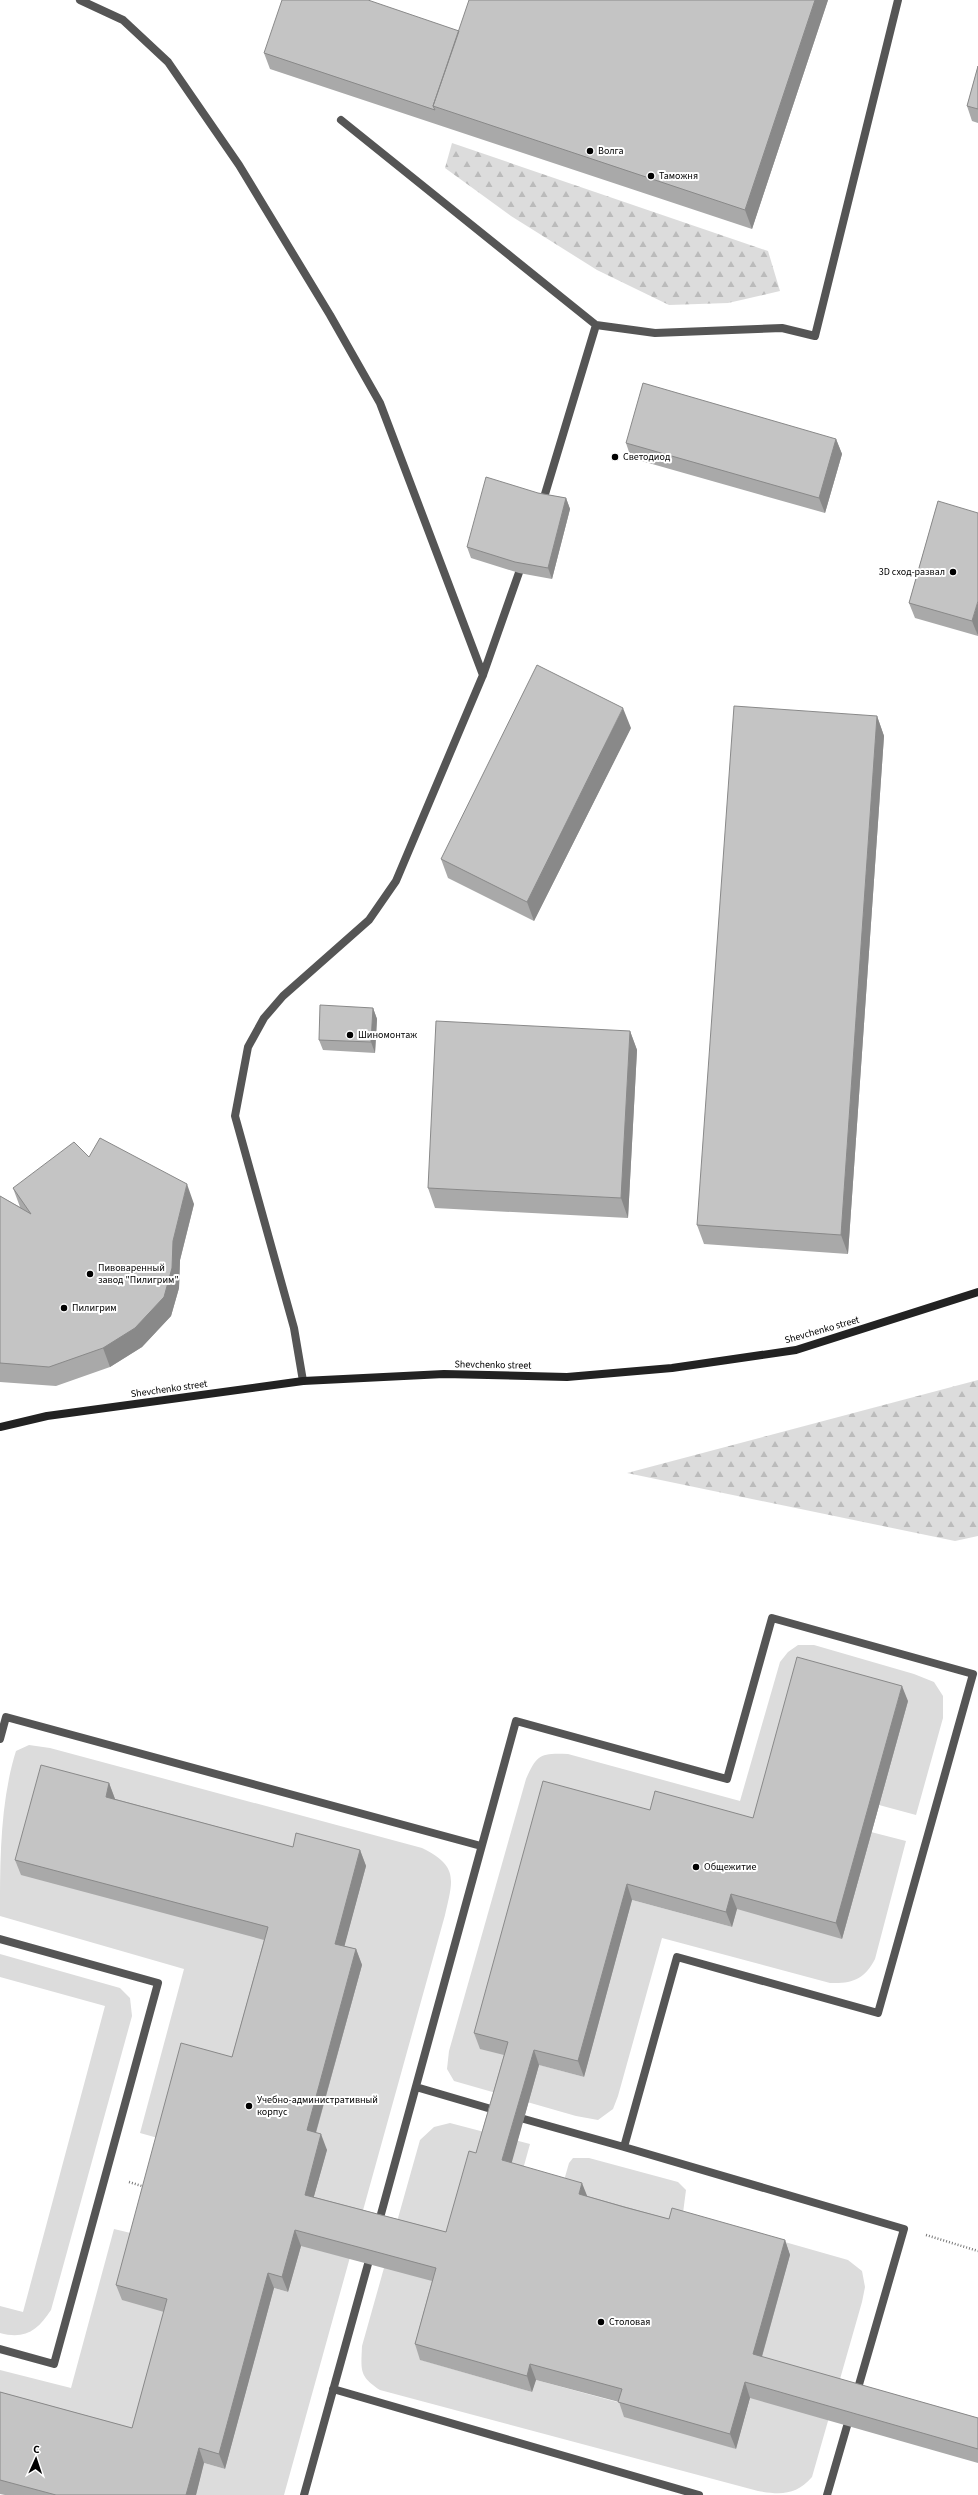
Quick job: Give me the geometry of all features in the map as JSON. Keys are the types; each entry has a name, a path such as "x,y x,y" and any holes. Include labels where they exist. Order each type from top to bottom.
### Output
{"main road":[{"name":"Shevchenko street","path":"0,1427 47,1416 303,1381 444,1374 567,1377 672,1368 796,1350 978,1292"}],"lane":[{"path":"80,0 123,20 168,62 239,165 330,315 380,403 483,676"},
{"path":"341,120 596,325 655,333 782,328 815,336 898,0"},
{"path":"539,511 596,325"},
{"path":"303,1381 294,1328 235,1116 248,1047 264,1018 283,996 369,920 396,880 483,676 526,552"},
{"path":"377,2228 516,1720 727,1779 772,1618 973,1674 878,2013 677,1957 624,2147"},
{"path":"0,1740 6,1717 481,1846"},
{"path":"0,1939 158,1983 54,2364 0,2349"},
{"path":"416,2087 498,2111"},
{"path":"524,2118 904,2229 855,2398"},
{"path":"304,2495 368,2264"},
{"path":"333,2390 699,2495"},
{"path":"827,2495 847,2426"}],"path":[{"path":"904,2229 978,2251"}],"green space":[{"path":"452,143 768,251 780,291 728,303 669,305 597,270 511,216 445,168"},
{"path":"978,1380 978,1536 955,1541 627,1473"},
{"path":"798,1645 814,1645 914,1674 934,1682 943,1696 943,1718 916,1815 879,1805 758,1834 661,1807 514,2058 584,2077 632,1900 732,1927 737,1909 871,1832 906,1841 875,1959 871,1966 862,1976 857,1979 845,1982 830,1983 662,1938 618,2096 613,2109 598,2120 576,2116 454,2081 447,2069 449,2051 526,1779 533,1764 541,1757 546,1755 568,1754 740,1801 780,1662 788,1652"},
{"path":"29,1745 50,1748 422,1848 442,1861 448,1868 451,1883 445,1915 284,2495 196,2495 204,2463 225,2469 274,2288 288,2292 327,2150 312,2146 361,1965 111,1812 115,1799 46,1780 273,1943 238,2073 165,2140 140,2133 184,1969 0,1916 2,1832 7,1791 16,1751"},
{"path":"0,1954 120,1988 130,1998 132,2016 51,2310 36,2328 30,2332 17,2335 0,2333 0,2306 23,2312 105,2006 0,1977"},
{"path":"450,2123 530,2144 520,2180 421,2360 532,2392 536,2380 628,2405 736,2449 790,2255 561,2191 569,2163 573,2158 589,2158 678,2182 686,2190 683,2213 848,2260 862,2271 865,2287 862,2302 812,2477 800,2487 788,2492 774,2493 758,2491 380,2390 368,2381 362,2367 362,2346 420,2140 434,2127"},
{"path":"114,2229 139,2235 173,2314 138,2444 0,2406 0,2370 71,2388"}],"building":[{"path":"282,0 368,0 459,31 433,106 435,110 264,53"},
{"path":"469,0 815,0 745,210 433,106"},
{"path":"978,66 978,109 967,106"},
{"path":"643,383 836,439 819,498 626,443"},
{"path":"486,477 538,493 566,498 548,568 515,562 467,547"},
{"name":"3D сход-развал","path":"938,501 978,513 978,601 972,621 909,603"},
{"path":"537,665 623,708 527,902 441,859"},
{"path":"734,706 877,716 841,1235 697,1225"},
{"name":"Шиномонтаж","path":"320,1005 373,1008 371,1042 319,1040"},
{"path":"436,1021 630,1031 621,1198 428,1188"},
{"name":"Пивоваренный завод \"Пилигрим\"","path":"100,1138 187,1184 173,1241 172,1268 164,1297 135,1328 103,1348 49,1367 0,1363 0,1196 31,1214 13,1188 74,1142 89,1157"},
{"path":"797,1657 902,1686 836,1923 731,1894 726,1912 627,1884 578,2061 534,2050 502,2160 582,2183 579,2194 624,2207 669,2219 672,2208 785,2240 753,2354 978,2418 978,2449 745,2382 730,2434 618,2402 622,2389 530,2364 527,2376 415,2344 436,2268 295,2230 282,2277 268,2273 219,2454 199,2448 186,2495 56,2495 0,2480 0,2392 132,2428 167,2299 116,2285 181,2043 232,2057 268,1927 15,1860 41,1765 109,1783 106,1797 293,1847 296,1833 360,1850 335,1944 356,1949 307,2130 321,2134 305,2195 446,2232 469,2151 476,2153 508,2042 474,2033 543,1781 650,1810 655,1791 753,1818"}],"place":[{"name":"Волга","path":"590,151"},
{"name":"Таможня","path":"651,176"},
{"name":"Светодиод","path":"615,457"},
{"name":"3D сход-развал","path":"953,572"},
{"name":"Шиномонтаж","path":"350,1035"},
{"name":"Пивоваренный завод \"Пилигрим\"","path":"90,1274"},
{"name":"Пилигрим","path":"64,1308"},
{"name":"Общежитие","path":"696,1867"},
{"name":"Учебно-административный корпус","path":"249,2106"},
{"name":"Столовая","path":"601,2322"}]}
